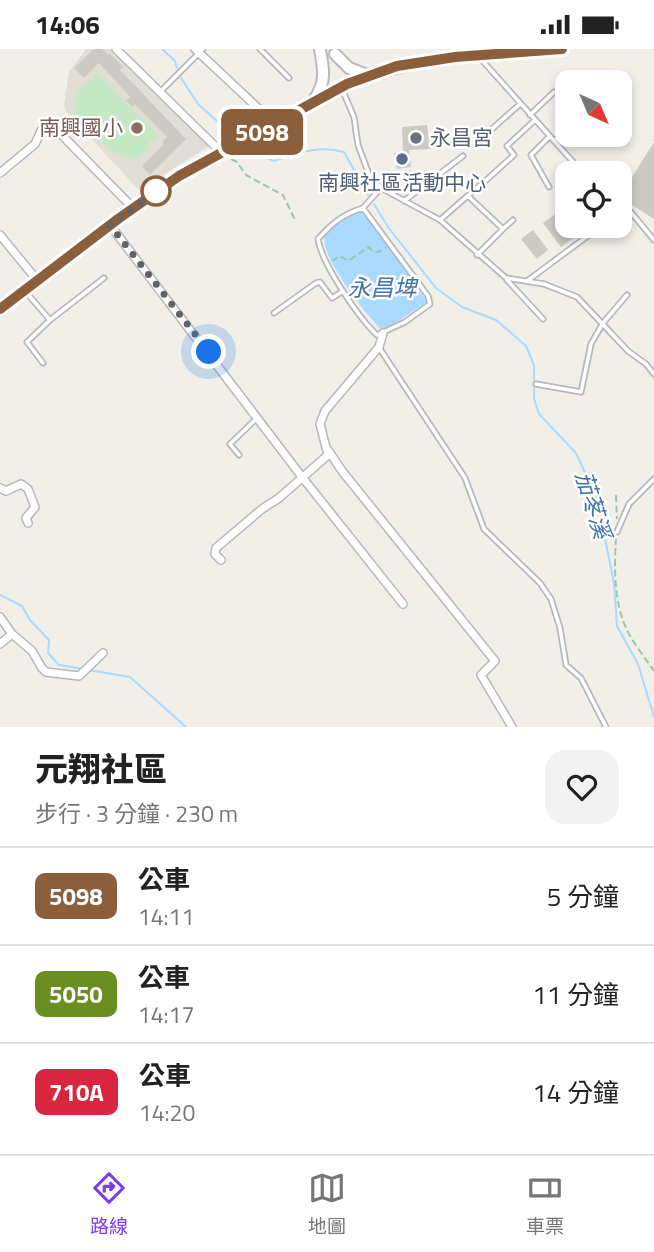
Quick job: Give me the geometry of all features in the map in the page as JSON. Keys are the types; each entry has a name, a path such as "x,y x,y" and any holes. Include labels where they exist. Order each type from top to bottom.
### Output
{"main road":[{"path":"0,309 179,176 341,87 397,66 455,57 561,49"},
{"path":"319,50 341,87"},
{"path":"311,104 323,83 325,72 319,50"},
{"path":"334,52 349,68 368,75"},
{"path":"334,52 341,87"}],"street":[{"path":"116,49 222,153"},
{"path":"200,50 275,124"},
{"path":"53,126 133,208"},
{"path":"0,173 35,144 41,131"},
{"path":"110,225 302,477 403,604"},
{"path":"0,235 37,280"},
{"path":"383,333 379,347 325,411 320,423 328,450 495,661 481,675 512,727"},
{"path":"221,560 215,554 216,548 323,460 328,455 328,450"},
{"path":"0,488 6,491 21,484 28,489 35,506 26,518 28,523"},
{"path":"0,617 12,633 33,650 42,669 57,675 79,676 103,653"},
{"path":"0,644 12,633"}],"lane":[{"path":"260,49 289,78"},
{"path":"160,92 200,50"},
{"path":"479,56 572,161"},
{"path":"341,87 354,117 358,145 370,177 380,188 440,220 506,278 543,319"},
{"path":"530,115 554,92"},
{"path":"492,129 520,104"},
{"path":"440,220 514,155 507,146 535,120"},
{"path":"549,187 531,155 550,137"},
{"path":"404,201 463,156"},
{"path":"363,208 428,296 430,304 405,322 377,335 362,320 343,291 320,252 318,239 346,213 363,208 380,188"},
{"path":"468,196 503,229"},
{"path":"632,213 654,240"},
{"path":"477,255 513,220"},
{"path":"527,281 585,238"},
{"path":"43,363 27,342 50,320 104,278"},
{"path":"506,278 566,291 577,297 628,351 646,364 654,374"},
{"path":"274,313 316,283 320,282 332,298 343,291"},
{"path":"24,290 50,320"},
{"path":"536,384 581,392 592,344 603,323 627,295"},
{"path":"379,347 465,478 484,529 540,583 551,599 560,628 566,665 581,678 606,727"},
{"path":"239,455 230,444 258,417"},
{"path":"617,532 629,504 654,479"}],"path":[{"path":"222,153 237,161 246,175 283,195 296,222"},
{"path":"328,263 340,256 348,261 369,247 372,251 379,252 390,245"},
{"path":"616,495 615,560 620,605 626,629 654,671"}],"shaded area":[{"name":"南興國小","path":"86,49 113,49 211,145 139,190 65,110 69,72"}],"green space":[{"path":"97,73 159,136 154,141 150,139 144,153 135,159 125,158 115,152 77,115 77,93 84,85 95,80 92,77"}],"water":[{"name":"永昌埤","path":"359,210 373,224 427,302 383,331 336,270 325,244 325,235 331,227"}],"building":[{"path":"94,49 102,49 109,55 110,53 123,67 120,70 186,139 150,175 142,166 164,144 162,142 167,137 135,104 133,107 126,101 130,97 99,63 84,78 74,68"},
{"name":"永昌宮","path":"427,125 430,149 409,150 411,167 397,169 394,153 403,153 402,127"},
{"path":"654,142 654,219 632,205 632,177"},
{"path":"555,214 555,238 574,238 561,247 543,223"},
{"path":"533,230 548,250 537,259 521,239"}],"waterway":[{"name":"茄苳溪","path":"162,49 175,61 177,68"},
{"name":"茄苳溪","path":"181,78 198,104 237,139"},
{"name":"茄苳溪","path":"245,145 254,153 274,161 317,150 344,152 368,195"},
{"name":"茄苳溪","path":"374,204 388,227 436,288 462,307 496,320 526,346 534,365 534,398 539,414 576,453 597,499 614,583 617,626 638,664 654,717"},
{"path":"0,595 22,606 30,620 49,640 48,653 59,665 83,669"},
{"path":"89,670 130,677 186,727"}],"bus line":[{"name":"5098","path":"0,309 179,176 347,84 397,66 455,57 562,49"}],"place":[{"name":"南興國小","path":"137,128"},
{"name":"永昌宮","path":"416,138"},
{"name":"南興社區活動中心","path":"402,159"}],"route":[{"path":"156,191 159,190 110,225 209,352"}]}
